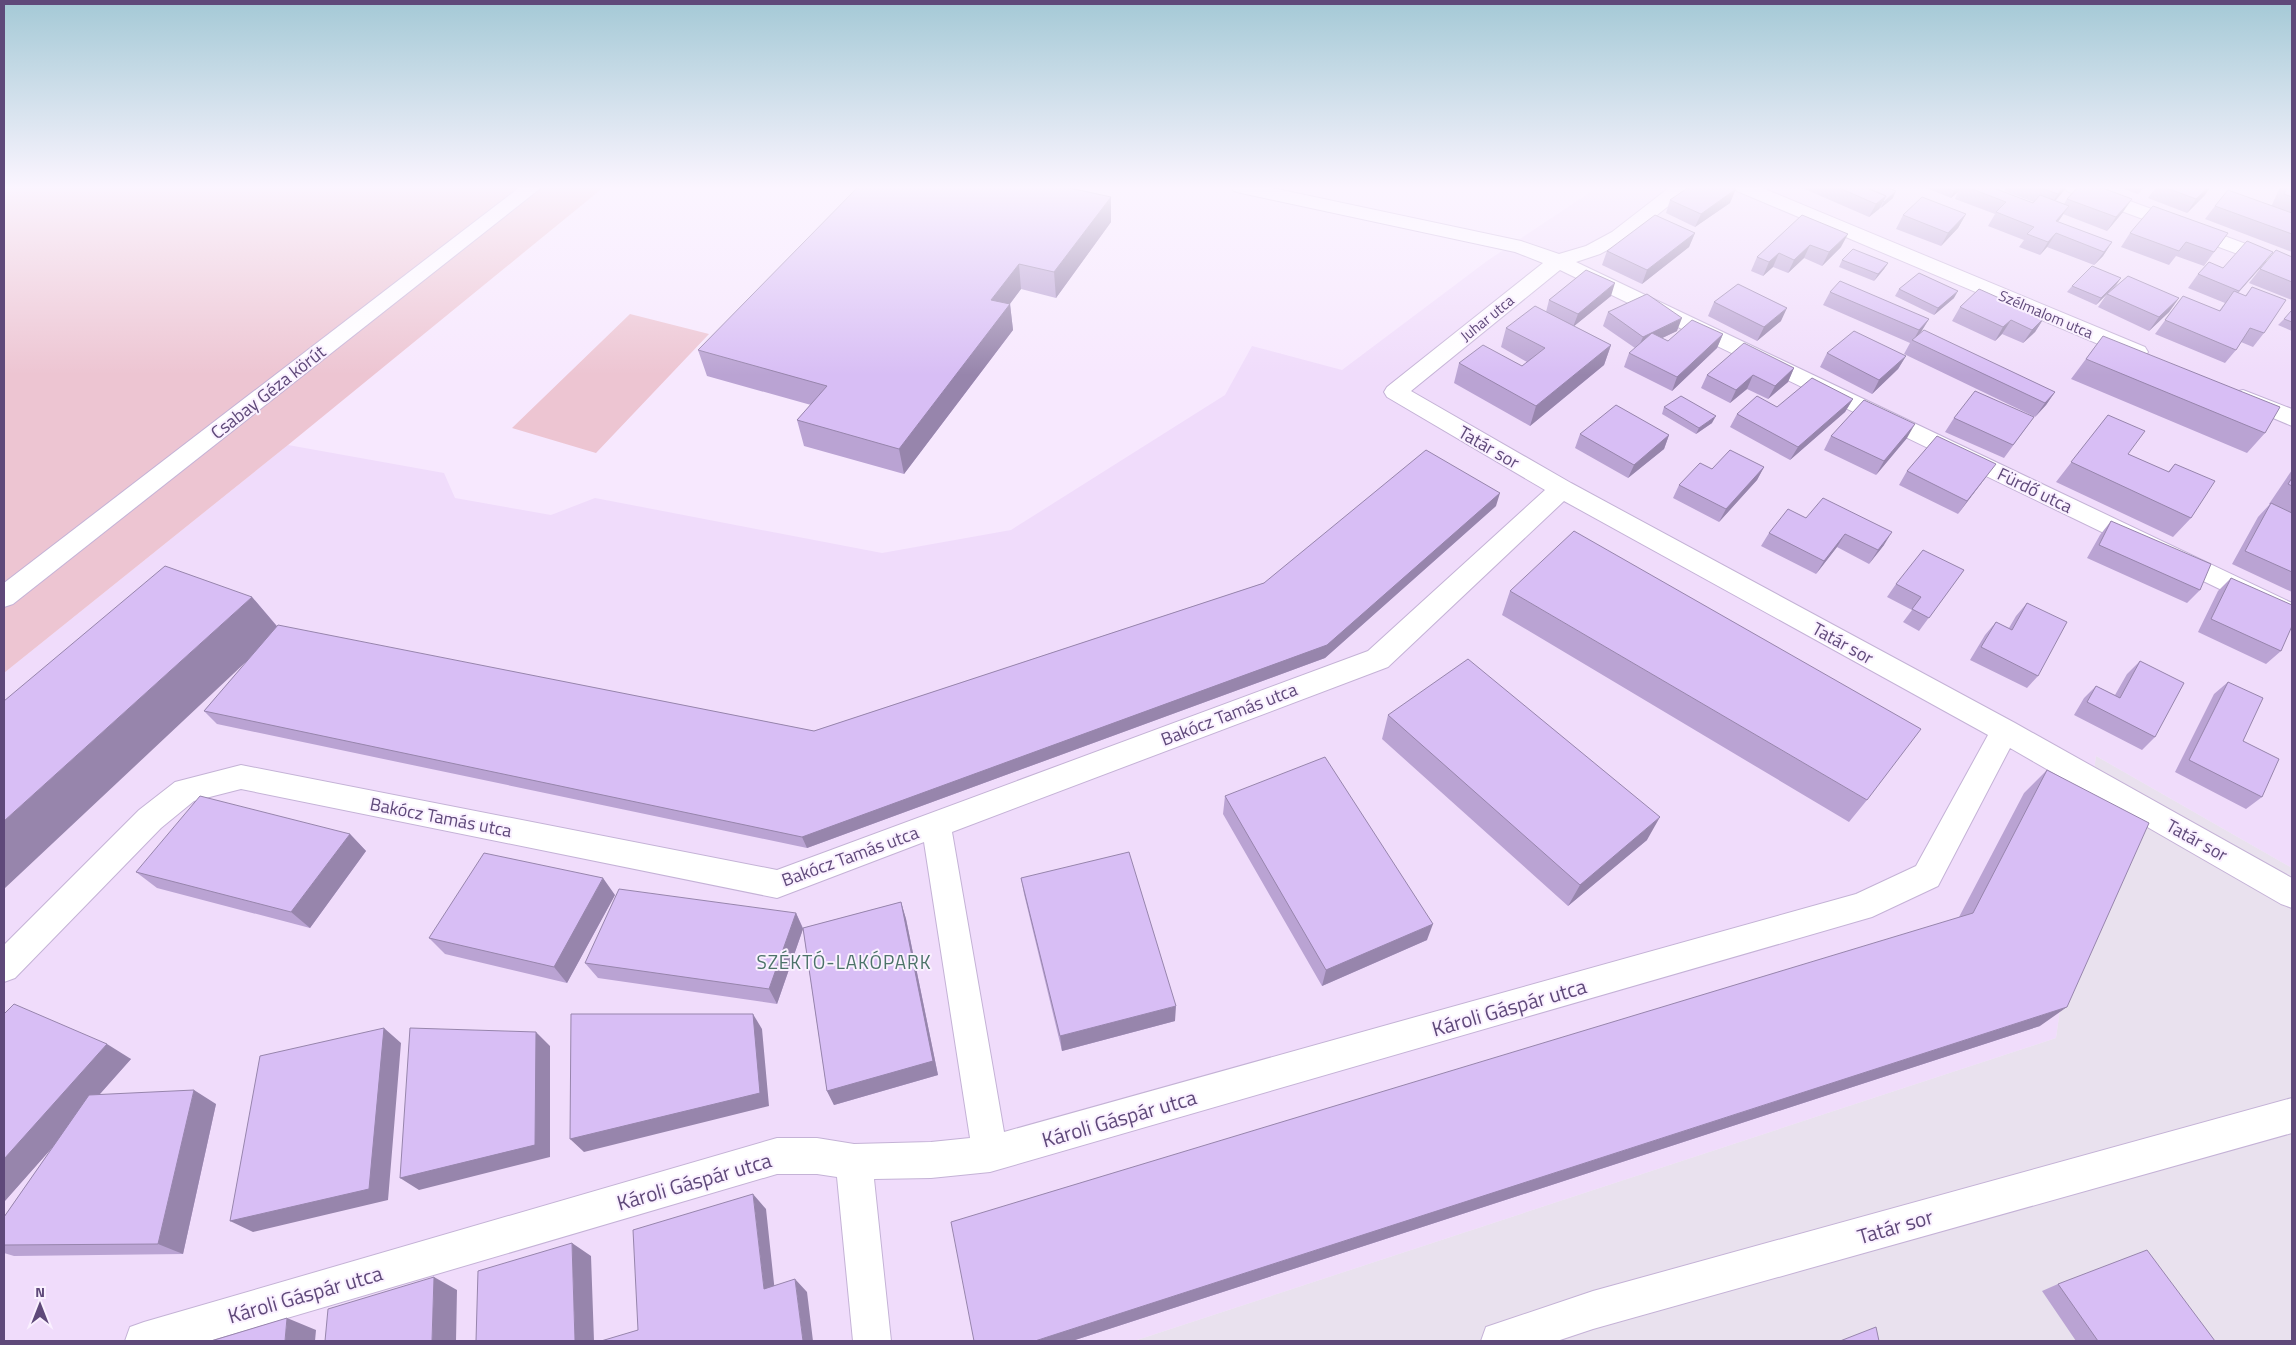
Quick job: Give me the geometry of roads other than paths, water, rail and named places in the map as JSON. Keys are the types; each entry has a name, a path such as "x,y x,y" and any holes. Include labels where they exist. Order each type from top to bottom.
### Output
{"street":[{"name":"Csabay Géza körút","path":"4,597 451,250"},
{"name":"Fürdő utca","path":"1529,250 1558,260 2292,614"},
{"name":"Juhar utca","path":"1395,392 1558,260 1593,250"},
{"name":"Szélmalom utca","path":"1893,250 2155,360"},
{"path":"2243,250 2292,268"},
{"path":"2228,391 2292,418"},
{"name":"Tatár sor","path":"1395,392 1562,489 2005,732 2292,894"},
{"name":"Bakócz Tamás utca","path":"4,966 150,818 184,792 241,777 777,884 1378,659 1562,489"},
{"name":"Károli Gáspár utca","path":"144,1341 777,1156 817,1156 854,1162 931,1160 990,1154 1861,907 1927,876 2005,732"},
{"path":"936,824 990,1154"},
{"name":"Tatár sor","path":"1500,1341 1593,1310 2292,1115"},
{"path":"854,1162 872,1341"}],"district":[{"name":"SZÉKTÓ-LAKÓPARK","path":"844,961"}]}
